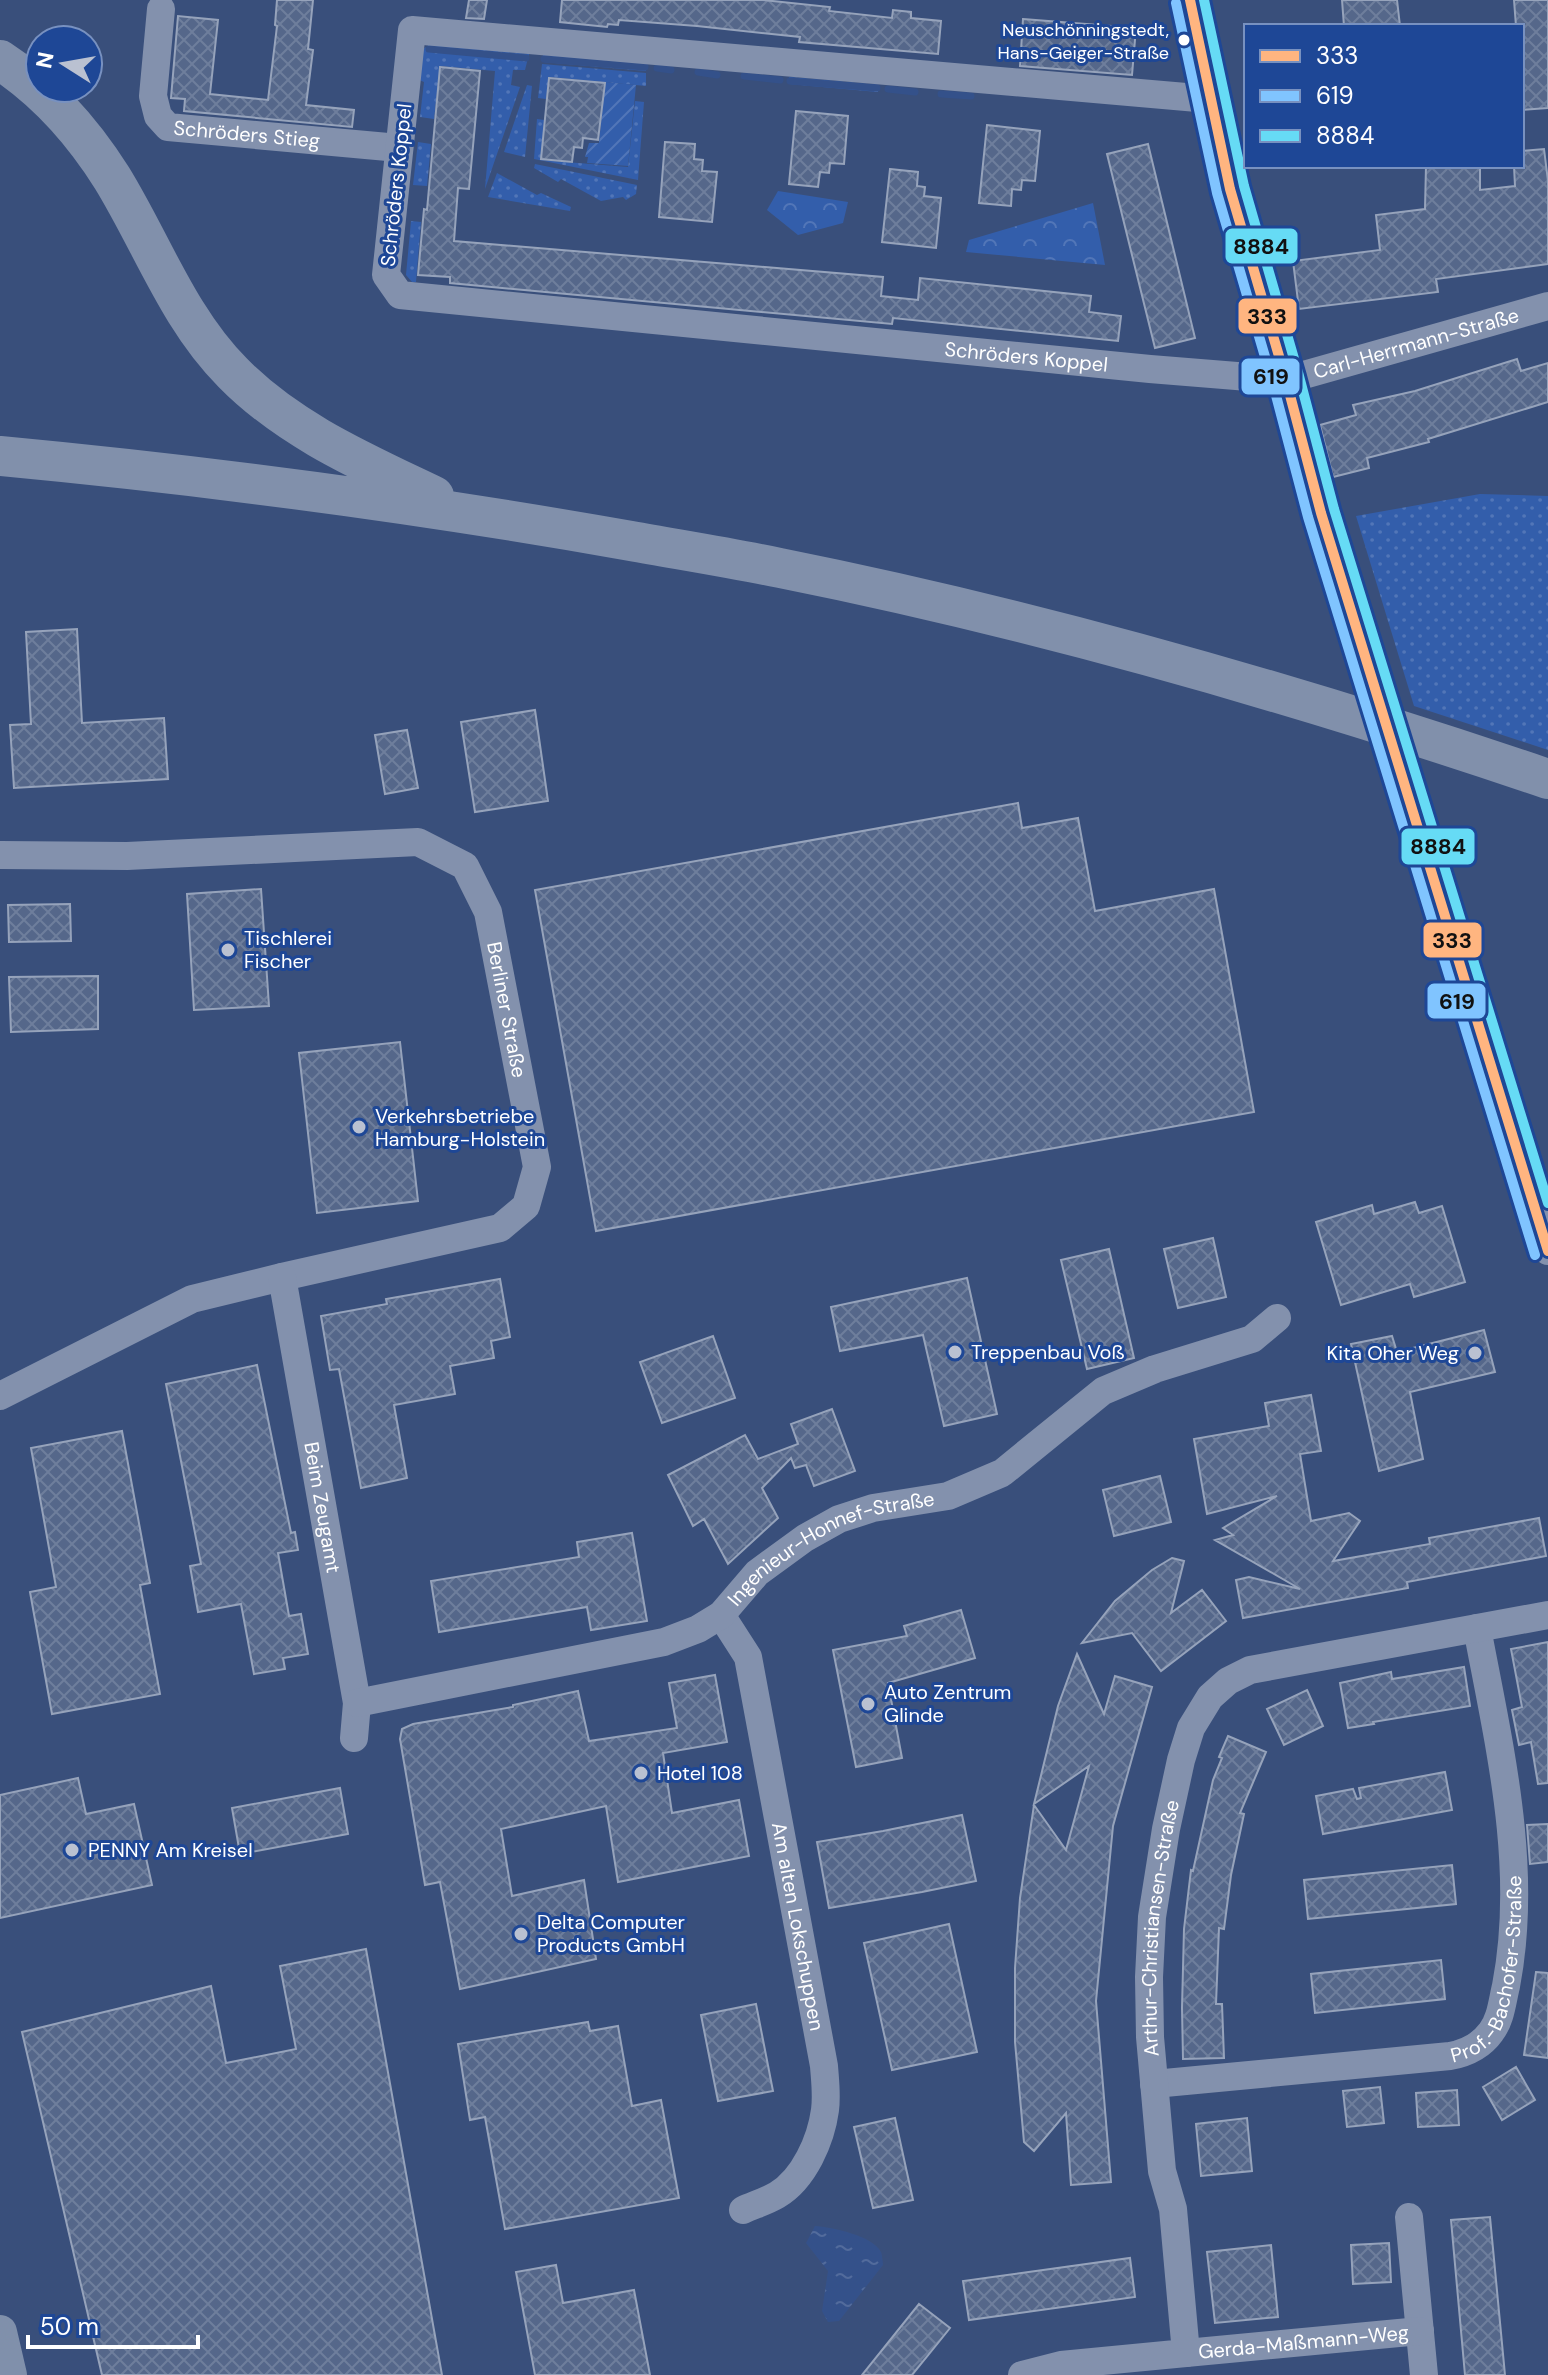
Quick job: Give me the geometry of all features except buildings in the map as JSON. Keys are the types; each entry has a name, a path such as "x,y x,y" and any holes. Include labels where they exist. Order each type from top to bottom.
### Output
{"highway":[{"path":"0,60 41,90 87,143 111,177 172,290 232,373 303,430 469,514"},
{"path":"0,456 224,480 469,514 781,568 1065,634 1293,697 1548,779"}],"main road":[{"path":"0,2332 10,2375"}],"street":[{"path":"1190,0 1230,189 1321,513 1548,1251"},
{"name":"Schröders Stieg","path":"161,9 153,96 158,116 168,127 399,148"},
{"name":"Schröders Koppel","path":"1209,99 412,30 386,275 400,295 1286,380"},
{"name":"Carl-Herrmann-Straße","path":"1286,380 1548,306"},
{"name":"Berliner Straße","path":"0,855 122,856 418,842 465,866 488,912 537,1167 526,1206 500,1228 192,1299 0,1396"},
{"name":"Beim Zeugamt","path":"282,1277 357,1703 354,1738"},
{"name":"Ingenieur-Honnef-Straße","path":"357,1703 664,1642 698,1629 721,1615 757,1573 805,1538 839,1519 873,1508 948,1496 1002,1473 1103,1391 1155,1369 1252,1339 1277,1318"},
{"name":"Am alten Lokschuppen","path":"721,1615 748,1657 826,2088 825,2111 813,2148 799,2176 779,2194 743,2210"},
{"name":"Arthur-Christiansen-Straße","path":"1186,2353 1173,2209 1162,2171 1149,1992 1156,1888 1181,1760 1191,1728 1202,1706 1218,1688 1250,1670 1548,1615"},
{"name":"Prof.-Bachofer-Straße","path":"1154,2084 1450,2056 1468,2052 1490,2035 1499,2018 1510,1959 1513,1866 1506,1789 1477,1628"},
{"name":"Gerda-Maßmann-Weg","path":"1409,2217 1424,2375"},
{"name":"Gerda-Maßmann-Weg","path":"1186,2353 1420,2331"},
{"path":"1022,2375 1061,2365 1186,2353"}],"green space":[{"path":"428,45 529,54 525,70 513,70 511,85 520,87 485,189 495,71 440,66 434,119 420,117 424,82 417,79 422,50 426,47 427,53"},
{"path":"543,55 647,64 646,71 543,62"},
{"path":"542,64 646,73 646,86 549,77 546,99 538,98"},
{"path":"789,77 879,85 878,92 789,84"},
{"path":"605,82 636,85 628,166 587,163 588,157 585,157 589,143 599,143"},
{"path":"527,85 532,86 525,157 504,152"},
{"path":"635,101 644,102 638,180 534,159 537,119 544,120 541,160 628,167"},
{"path":"418,142 431,144 427,186 413,185"},
{"path":"535,164 637,185 636,194 626,200 623,197 601,201 561,179 558,182 534,168"},
{"path":"497,173 537,195 541,193 571,207 570,211 488,197"},
{"path":"778,191 848,202 843,223 798,235 767,210"},
{"path":"1093,203 1105,265 966,252 969,240"},
{"path":"411,221 421,222 416,282 406,275"},
{"path":"1480,494 1548,496 1548,750 1414,706 1356,516"}],"water":[{"path":"815,2226 861,2237 877,2246 881,2253 883,2265 839,2321 828,2322 822,2311 828,2271 806,2243"}],"waterway":[{"path":"429,49 526,58"},
{"path":"544,59 645,67"},
{"path":"657,68 671,70"},
{"path":"698,72 717,75"},
{"path":"744,76 780,80"},
{"path":"790,81 877,88"},
{"path":"888,89 915,92"},
{"path":"941,94 971,96"}],"transit line":[{"name":"333","path":"1190,0 1230,189 1321,513 1548,1251"},
{"name":"8884","path":"1204,0 1244,186 1334,509 1548,1203"},
{"name":"619","path":"1176,3 1217,193 1308,517 1535,1255"}],"place":[{"name":"Neuschönningstedt, Hans-Geiger-Straße","path":"1184,40"},
{"name":"Tischlerei Fischer","path":"228,950"},
{"name":"Verkehrsbetriebe Hamburg-Holstein","path":"359,1127"},
{"name":"Treppenbau Voß","path":"955,1352"},
{"name":"Kita Oher Weg","path":"1475,1353"},
{"name":"Auto Zentrum Glinde","path":"868,1704"},
{"name":"Hotel 108","path":"641,1773"},
{"name":"PENNY Am Kreisel","path":"72,1850"},
{"name":"Delta Computer Products GmbH","path":"521,1934"}]}
